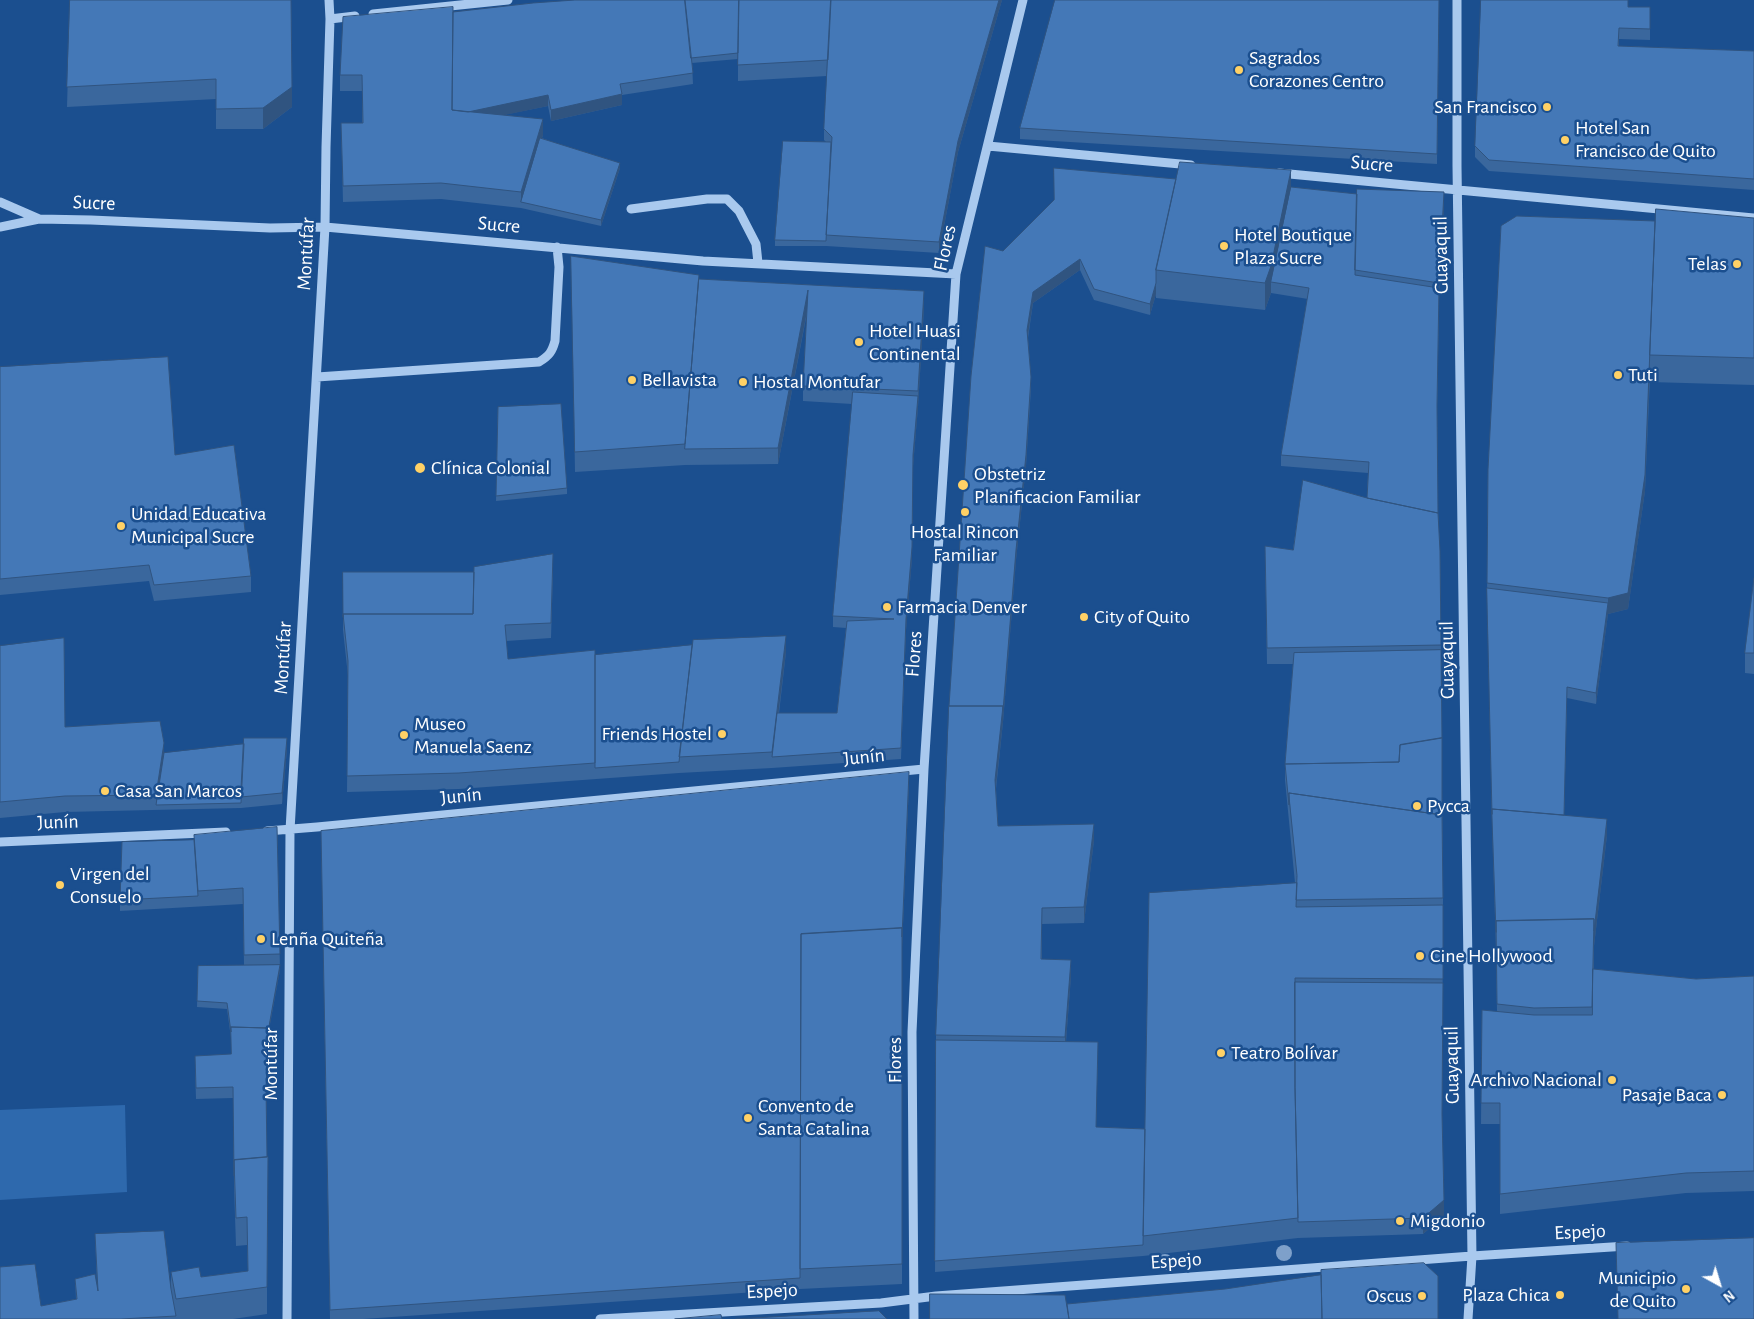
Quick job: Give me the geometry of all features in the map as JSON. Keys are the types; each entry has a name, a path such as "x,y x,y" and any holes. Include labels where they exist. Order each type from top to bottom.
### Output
{"street":[{"name":"Montúfar","path":"287,1319 290,830 325,227 329,0"},
{"path":"330,19 508,0"},
{"name":"Flores","path":"914,1319 912,1032 924,769 956,274 1023,0"},
{"name":"Guayaquil","path":"1457,0 1472,1256 1468,1319"},
{"path":"988,146 1201,166"},
{"name":"Sucre","path":"1270,172 1754,218"},
{"path":"632,209 707,199 727,199 739,211 756,244 758,263"},
{"name":"Sucre","path":"0,202 39,219"},
{"name":"Sucre","path":"0,227 39,219 270,228 325,227 703,260 956,274"},
{"path":"316,377 539,362 552,352 555,341 559,267 557,248"},
{"name":"Junín","path":"258,831 290,830 924,769"},
{"name":"Junín","path":"0,842 238,832"},
{"name":"Espejo","path":"600,1319 881,1303 914,1298 1472,1256 1637,1246"}],"shaded area":[{"path":"125,1105 127,1192 0,1200 0,1110"}],"building":[{"path":"70,0 291,0 292,87 263,108 216,109 216,79 67,87"},
{"path":"575,0 685,0 693,73 620,84 622,94 551,110 548,95 468,112 452,110 453,12"},
{"path":"685,0 739,0 738,53 691,58"},
{"path":"739,0 831,0 828,60 738,65"},
{"path":"831,0 999,0 958,141 939,242 826,235 832,137 824,129"},
{"name":"Sagrados Corazones Centro","path":"1055,0 1439,0 1437,154 1020,128"},
{"path":"1481,0 1628,0 1628,7 1650,7 1650,29 1619,28 1618,46 1754,51 1754,179 1489,160 1475,146"},
{"path":"453,7 452,110 543,119 521,192 441,183 343,186 341,123 363,123 362,75 340,75 343,17"},
{"path":"540,138 620,163 601,220 521,202"},
{"path":"783,141 831,142 826,241 775,240"},
{"name":"Hotel Boutique Plaza Sucre","path":"1180,162 1291,170 1271,266 1265,283 1156,270"},
{"path":"1054,168 1176,179 1156,270 1156,283 1150,304 1094,289 1080,259 1033,292 1027,330 1031,377 1026,455 1003,711 1003,706 949,706 971,376 985,246 1003,251 1054,200"},
{"path":"1291,187 1357,194 1355,275 1439,288 1438,513 1367,498 1369,462 1281,455 1309,288 1271,282"},
{"path":"1357,189 1444,192 1439,283 1355,270"},
{"path":"1656,209 1754,218 1754,358 1650,355"},
{"path":"1517,216 1655,221 1645,475 1628,593 1608,598 1487,583 1488,469 1501,226"},
{"name":"Bellavista","path":"571,256 699,275 685,444 575,452"},
{"path":"699,279 924,291 918,391 803,386 808,290 778,448 685,449"},
{"name":"Unidad Educativa Municipal Sucre","path":"168,357 175,455 234,445 251,576 154,585 149,565 0,579 0,367"},
{"path":"853,392 918,396 913,455 912,547 906,619 901,748 772,757 777,713 837,713 847,621 894,619 833,616"},
{"path":"561,404 567,488 496,496 498,407"},
{"path":"1303,480 1367,498 1438,513 1441,645 1267,648 1265,546 1293,550"},
{"path":"553,554 551,623 505,625 508,659 595,650 595,763 459,773 347,776 348,661 343,614 473,614 474,567"},
{"path":"343,572 474,572 473,614 343,614"},
{"path":"1754,578 1754,653 1745,653"},
{"path":"1487,588 1608,603 1596,693 1567,687 1564,815 1492,809 1492,814"},
{"path":"786,636 772,752 679,757 693,640"},
{"path":"64,638 65,727 160,721 164,743 156,795 65,796 0,802 0,646"},
{"path":"692,645 679,762 595,768 595,655"},
{"path":"1441,650 1442,738 1400,745 1399,762 1285,764 1294,653"},
{"path":"949,706 1003,706 995,780 998,826 1094,824 1084,907 1042,908 1041,959 1071,960 1065,1037 936,1035"},
{"path":"244,738 287,738 282,793 241,797"},
{"path":"1442,738 1442,815 1289,793 1289,805 1285,764 1399,762 1400,745"},
{"path":"244,744 241,803 156,805 164,753"},
{"name":"Convento de Santa Catalina","path":"909,772 902,937 902,928 801,934 800,1278 330,1310 321,831"},
{"path":"1289,793 1442,815 1443,898 1296,900 1297,876"},
{"path":"1492,809 1607,819 1594,931 1594,919 1496,921 1496,932"},
{"name":"Lenña Quiteña","path":"277,827 280,954 244,955 243,888 198,891 194,835"},
{"path":"194,840 198,896 120,900 122,842"},
{"name":"Teatro Bolívar","path":"1297,883 1296,907 1443,905 1443,979 1295,978 1298,1218 1143,1236 1149,893"},
{"path":"1594,919 1592,1007 1534,1008 1497,1004 1496,921"},
{"path":"902,928 902,1264 800,1269 801,934"},
{"path":"280,965 268,1032 267,1028 231,1027 231,1032 227,1003 197,1001 198,966"},
{"path":"1593,969 1696,979 1754,976 1754,1171 1686,1173 1500,1194 1500,1103 1481,1103 1482,1010 1534,1015 1592,1015"},
{"path":"1295,982 1443,983 1442,1114 1444,1200 1423,1218 1298,1222"},
{"path":"231,1027 267,1028 269,1040 266,1087 267,1157 234,1160 234,1176 233,1087 196,1088 195,1056 231,1054"},
{"path":"936,1040 1098,1042 1096,1127 1145,1129 1143,1245 935,1261"},
{"path":"268,1157 267,1287 176,1299 171,1272 199,1267 201,1277 248,1271 247,1217 236,1218 234,1160"},
{"path":"164,1231 176,1316 121,1319 0,1319 0,1267 35,1264 41,1306 77,1299 75,1279 95,1274 98,1291 95,1234"},
{"name":"Municipio de Quito","path":"1754,1238 1754,1319 1618,1319 1616,1243"},
{"path":"1424,1263 1438,1276 1438,1319 1322,1319 1321,1270"},
{"path":"1321,1275 1322,1319 1069,1319 1067,1304 1225,1289"},
{"path":"930,1294 1065,1295 1069,1319 930,1319"},
{"path":"879,1311 887,1319 736,1319"},
{"path":"721,1315 722,1319 675,1319"}],"place":[{"name":"Sagrados Corazones Centro","path":"1239,70"},
{"name":"San Francisco","path":"1547,107"},
{"name":"Hotel San Francisco de Quito","path":"1565,140"},
{"name":"Hotel Boutique Plaza Sucre","path":"1224,246"},
{"name":"Telas","path":"1737,264"},
{"name":"Hotel Huasi Continental","path":"859,342"},
{"name":"Tuti","path":"1618,375"},
{"name":"Bellavista","path":"632,380"},
{"name":"Hostal Montufar","path":"743,382"},
{"name":"Clínica Colonial","path":"420,468"},
{"name":"Obstetriz Planificacion Familiar","path":"963,485"},
{"name":"Hostal Rincon Familiar","path":"965,512"},
{"name":"Unidad Educativa Municipal Sucre","path":"121,526"},
{"name":"Farmacia Denver","path":"887,607"},
{"name":"City of Quito","path":"1084,617"},
{"name":"Friends Hostel","path":"722,734"},
{"name":"Museo Manuela Saenz","path":"404,735"},
{"name":"Casa San Marcos","path":"105,791"},
{"name":"Pycca","path":"1417,806"},
{"name":"Virgen del Consuelo","path":"60,885"},
{"name":"Lenña Quiteña","path":"261,939"},
{"name":"Cine Hollywood","path":"1420,956"},
{"name":"Teatro Bolívar","path":"1221,1053"},
{"name":"Archivo Nacional","path":"1612,1080"},
{"name":"Pasaje Baca","path":"1722,1095"},
{"name":"Convento de Santa Catalina","path":"748,1118"},
{"name":"Migdonio","path":"1400,1221"},
{"name":"Municipio de Quito","path":"1686,1289"},
{"name":"Plaza Chica","path":"1560,1295"},
{"name":"Oscus","path":"1422,1296"}]}
